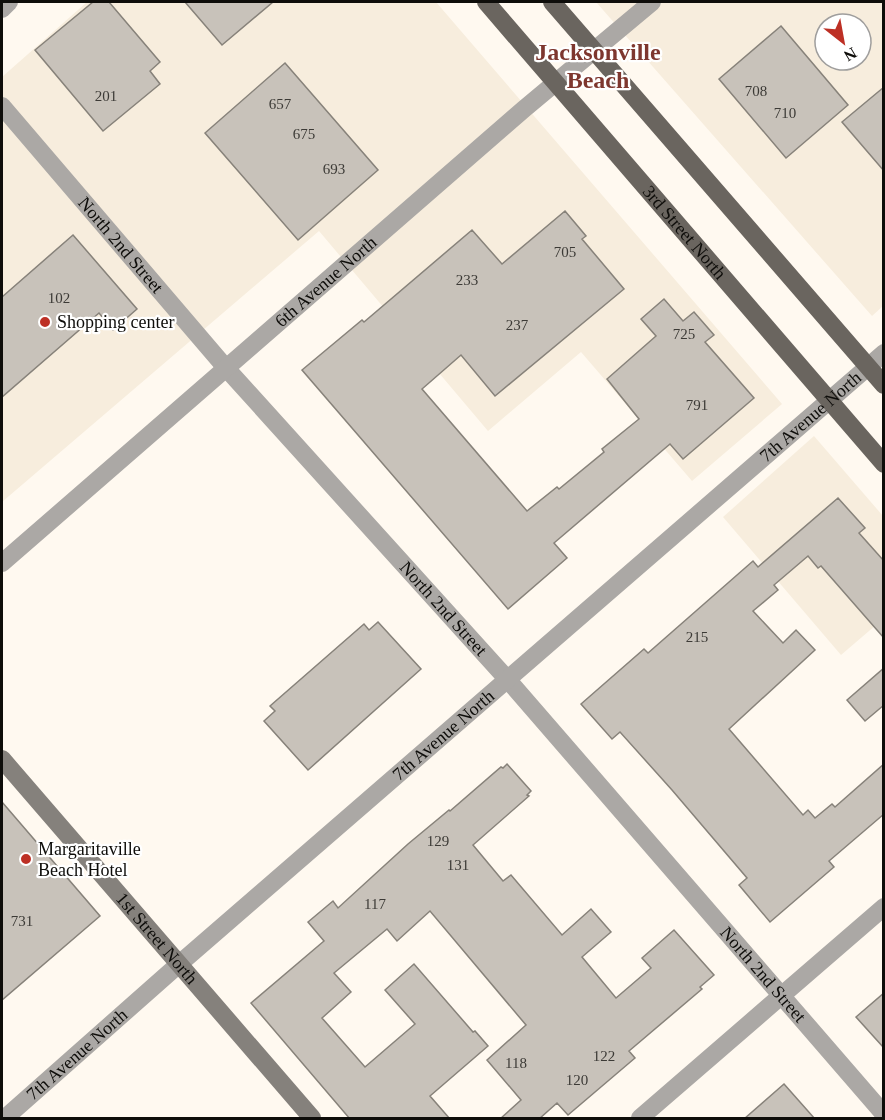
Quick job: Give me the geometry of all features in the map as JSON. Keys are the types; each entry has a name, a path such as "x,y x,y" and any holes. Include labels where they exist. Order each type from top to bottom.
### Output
{"main road":[{"name":"3rd Street North","path":"486,2 884,464"},
{"path":"552,2 884,385"}],"street":[{"path":"2,9 9,2"},
{"name":"6th Avenue North","path":"2,563 556,81 652,2"},
{"name":"North 2nd Street","path":"2,106 226,368 508,680 884,1114"},
{"name":"7th Avenue North","path":"5,1119 178,965 884,353"},
{"name":"1st Street North","path":"2,759 312,1119"},
{"path":"640,1119 884,906"}],"shaded area":[{"path":"87,2 436,2 782,404 692,481 581,352 488,431 319,231 2,502 2,77"},
{"path":"596,2 883,2 883,306 872,316"},
{"path":"814,436 883,516 883,619 841,655 723,517"}],"building":[{"path":"93,2 109,2 160,62 150,71 160,84 103,131 35,50"},
{"path":"185,2 273,2 222,45"},
{"path":"781,26 813,64 813,72 820,72 848,105 786,158 719,79"},
{"path":"285,63 378,170 298,240 205,133"},
{"path":"884,87 884,171 842,122"},
{"path":"565,211 586,236 582,239 624,289 495,396 461,355 422,389 527,511 557,487 559,489 639,419 607,379 656,336 641,319 664,299 683,321 694,312 714,335 705,342 754,398 683,459 670,444 554,543 567,558 508,609 302,370 362,320 364,322 472,230 502,264"},
{"name":"Shopping center","path":"73,235 137,309 113,330 99,313 2,397 2,297"},
{"path":"838,498 865,528 859,533 884,561 884,638 821,566 818,568 808,556 774,585 778,590 753,611 783,643 796,630 815,650 729,729 803,815 808,810 815,818 832,804 835,807 884,764 884,814 829,861 834,867 770,922 739,885 747,878 672,790 620,732 612,739 581,704 644,649 648,653 753,561 758,567"},
{"path":"378,622 421,669 308,770 264,721 275,711 270,706 364,624 369,630"},
{"path":"884,668 884,705 865,721 847,700"},
{"path":"507,764 531,791 527,795 529,796 473,845 503,881 511,875 562,935 591,909 611,932 582,957 616,998 651,968 642,958 674,930 714,975 700,987 702,989 629,1051 635,1058 568,1115 557,1103 539,1119 500,1119 521,1100 487,1060 526,1025 430,911 397,941 387,929 334,973 351,992 322,1018 365,1067 415,1024 385,990 414,964 488,1046 430,1096 450,1119 350,1119 251,1003 324,941 308,922 333,901 338,908 408,844"},
{"name":"Margaritaville Beach Hotel","path":"2,802 100,916 2,1000"},
{"path":"884,993 884,1048 856,1017"},
{"path":"784,1084 815,1119 744,1119"}],"place":[{"name":"Shopping center","path":"45,322"},
{"name":"Margaritaville Beach Hotel","path":"26,859"}],"district":[{"name":"Jacksonville Beach","path":"598,66"}]}
